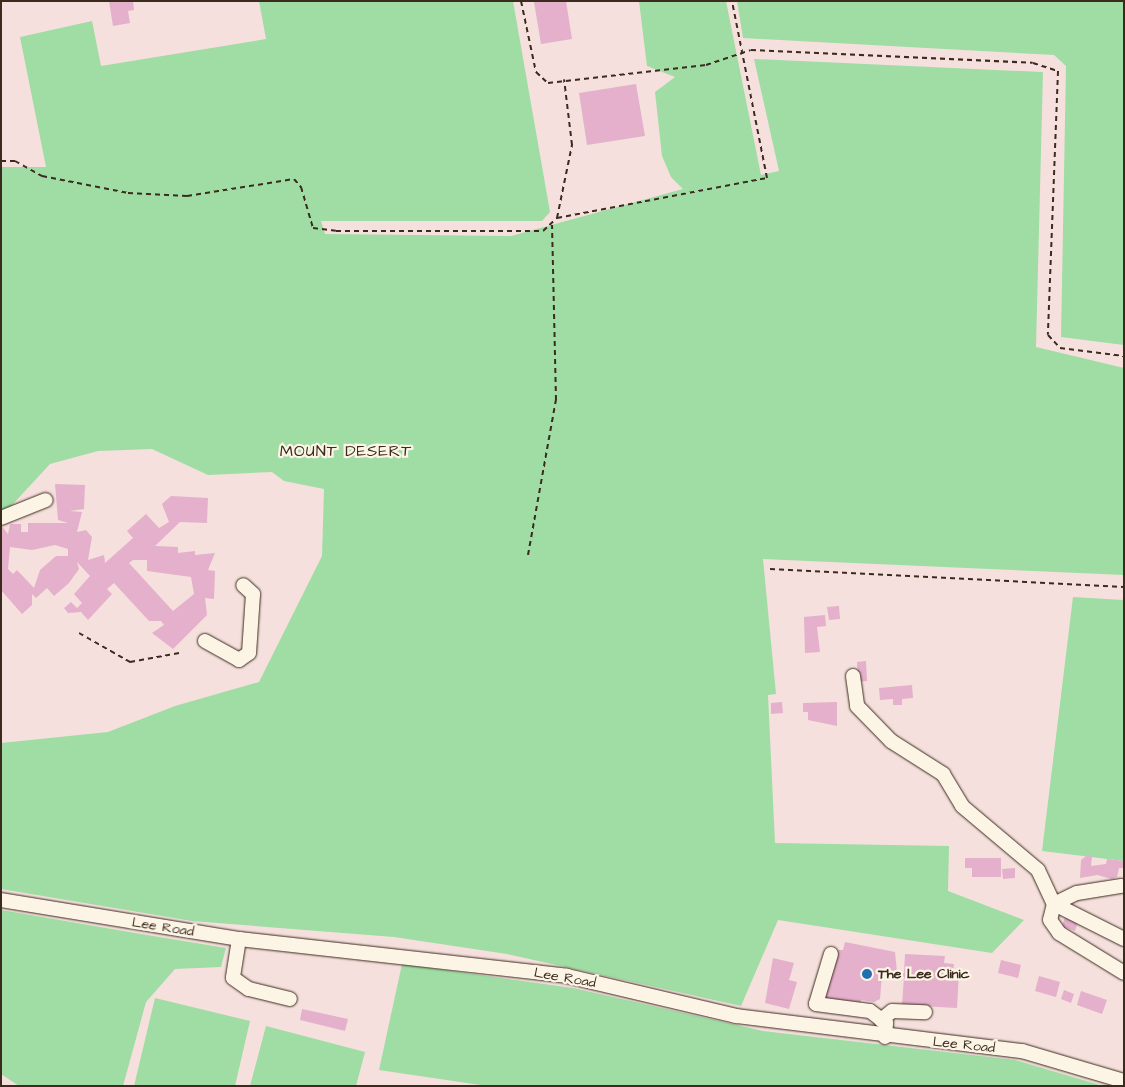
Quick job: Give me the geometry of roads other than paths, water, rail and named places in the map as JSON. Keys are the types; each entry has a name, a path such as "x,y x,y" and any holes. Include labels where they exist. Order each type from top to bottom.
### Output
{"street":[{"path":"1,518 46,500"},
{"path":"204,641 233,658 247,656 254,594 243,585"},
{"path":"853,676 857,706 891,740 943,774 962,806 1038,870 1054,904 1124,940"},
{"path":"1054,904 1078,893 1121,886"},
{"name":"Lee Road","path":"1,900 239,939 567,976 736,1016 885,1037 1022,1051 1124,1080"},
{"path":"1054,904 1050,920 1059,933 1124,973"},
{"path":"239,939 233,978 249,989 290,999"},
{"path":"831,954 816,1004 870,1011 886,1023 885,1037"},
{"path":"882,1020 892,1011 925,1012"}],"place":[{"name":"The Lee Clinic","path":"867,974"}],"district":[{"name":"MOUNT DESERT","path":"346,451"}]}
